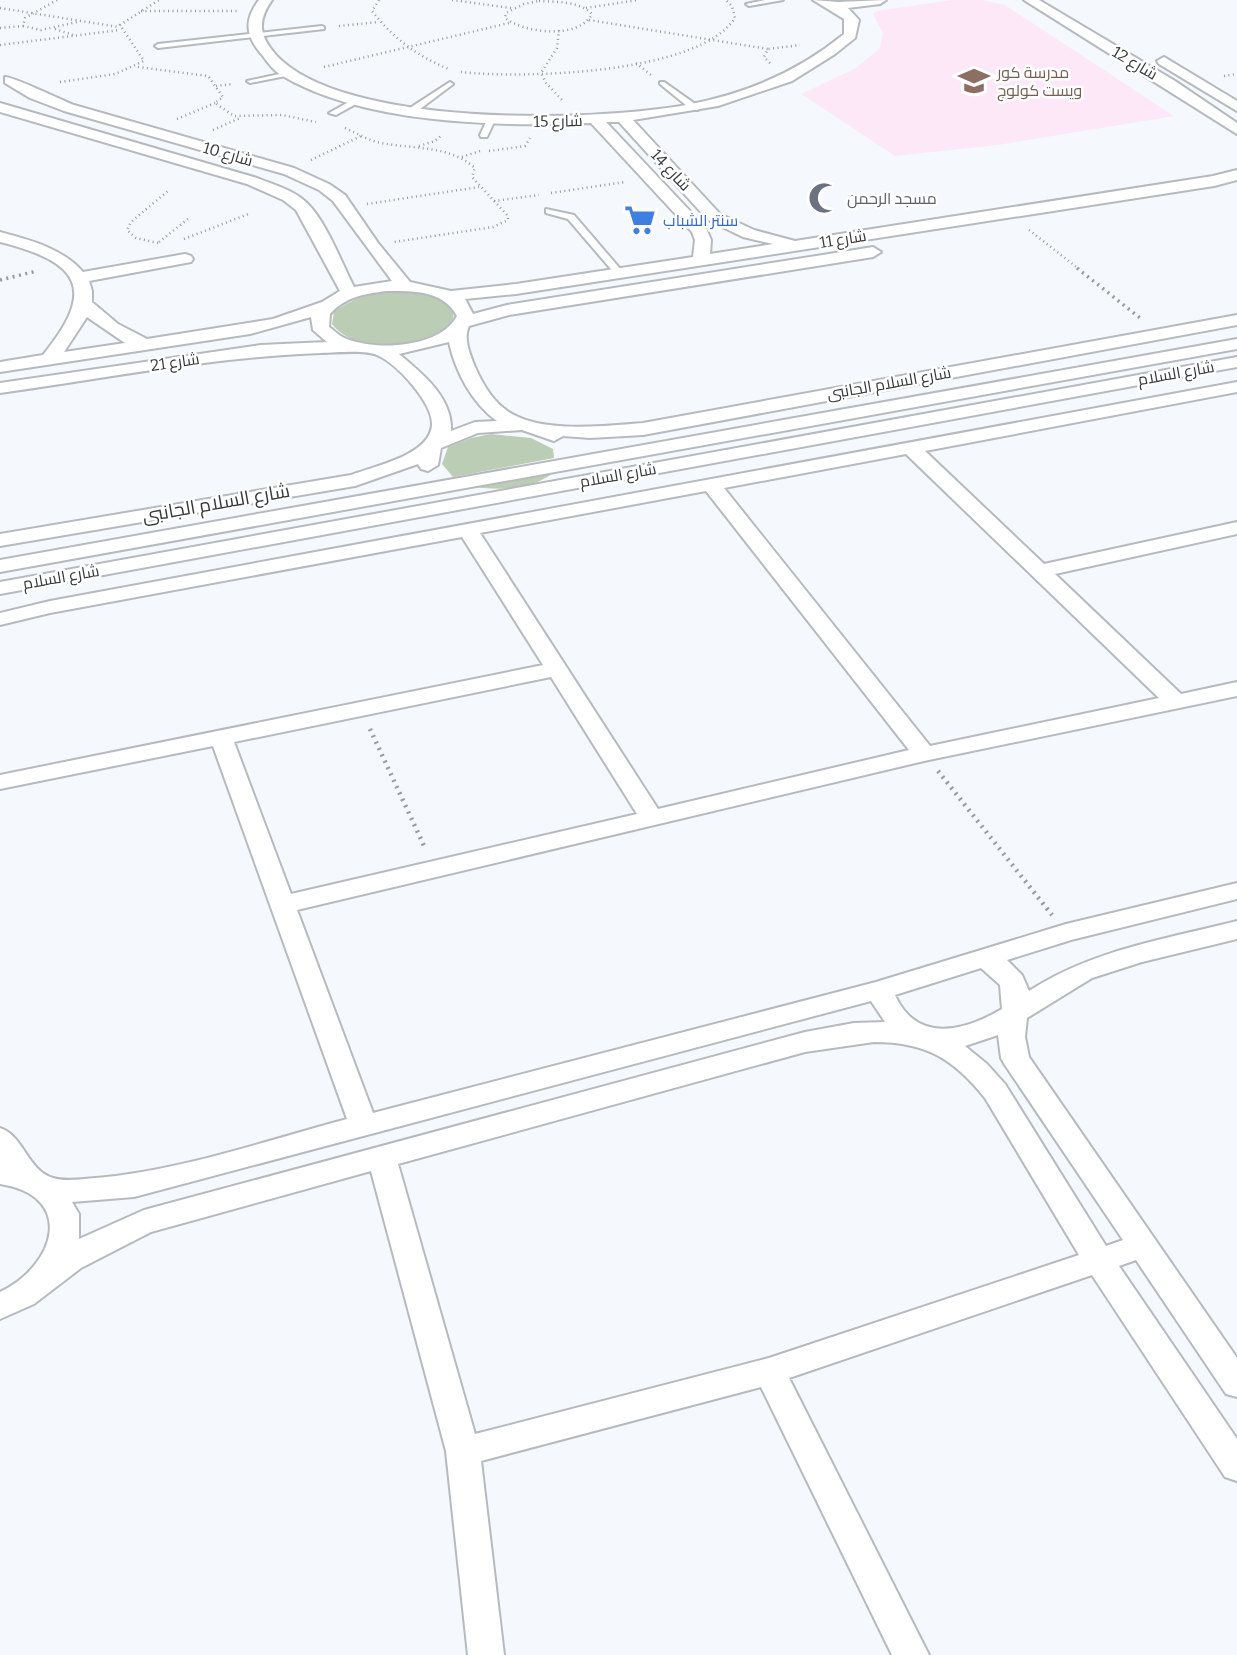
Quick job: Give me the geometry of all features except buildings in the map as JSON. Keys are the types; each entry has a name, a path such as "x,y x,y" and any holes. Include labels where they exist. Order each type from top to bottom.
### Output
{"street":[{"path":"255,36 255,14 266,0"},
{"path":"819,0 838,6 880,0"},
{"name":"شارع 12","path":"1030,0 1170,84 1237,130"},
{"name":"شارع 15","path":"255,36 272,62 289,74 331,92 359,100 491,120 589,120 624,118 695,107 768,85 826,56 850,35 853,27 847,13 838,6"},
{"name":"شارع 12","path":"1151,54 1237,107"},
{"name":"شارع 10","path":"4,79 69,108 289,171 324,187 346,207 372,246 405,286"},
{"name":"شارع 10","path":"0,107 252,181 289,197 310,218 349,293"},
{"name":"شارع 14","path":"624,118 714,217 749,234 799,246"},
{"name":"شارع 14","path":"589,120 699,231 703,240 701,261"},
{"name":"شارع 11","path":"349,293 405,286 423,288 447,296 482,293 896,231 1214,181 1237,175"},
{"path":"1026,228 1237,191"},
{"path":"896,231 911,246"},
{"path":"0,237 27,243 53,255 82,285 83,304 64,341 48,360"},
{"name":"شارع 11","path":"384,351 435,343 461,326 507,310 884,250"},
{"path":"71,271 185,260"},
{"name":"شارع 21","path":"0,367 250,330 303,316 349,293"},
{"path":"447,296 461,305 465,313 456,340 463,361 493,409 501,415 567,443 576,461 563,485"},
{"path":"83,304 120,335 145,345"},
{"path":"326,306 319,315 319,324 324,333 351,347"},
{"name":"شارع السلام الجانبى","path":"0,540 355,480 382,472 475,428 532,427 615,432 718,417 802,399 1237,320"},
{"name":"شارع السلام","path":"0,566 1237,344"},
{"name":"شارع 21","path":"0,388 261,349 351,347 384,351"},
{"path":"384,351 418,379 440,412 443,424 431,448 428,469 442,485 483,500"},
{"name":"شارع السلام","path":"0,589 1237,362"},
{"path":"0,619 1237,387"},
{"path":"718,417 733,434"},
{"path":"911,447 1176,702"},
{"path":"710,484 924,754"},
{"path":"241,499 249,521"},
{"path":"1040,571 1237,528"},
{"path":"468,530 652,818"},
{"path":"0,782 557,669"},
{"path":"282,905 924,754 1237,689"},
{"path":"220,737 363,1125"},
{"path":"24,1180 76,1191 134,1186 880,990 1066,933 1237,891"},
{"path":"23,1292 109,1236 144,1222 844,1032 886,1032 929,1040 963,1037 993,1026 1048,989 1084,972 1237,930"},
{"path":"986,959 1002,969 1013,982 1018,996 1011,1033 1016,1058 1237,1384"},
{"path":"880,990 885,1005 895,1018 910,1030 956,1053 995,1091 1098,1261 1237,1467"},
{"path":"0,1139 24,1180 64,1214 64,1244 0,1324"},
{"path":"382,1157 463,1451 486,1655"},
{"path":"463,1451 769,1371 1142,1246"},
{"path":"769,1371 911,1655"}],"lane":[{"path":"748,4 780,0"},
{"path":"158,46 321,28"},
{"path":"250,81 289,74"},
{"path":"662,83 695,107"},
{"path":"413,110 450,84"},
{"path":"333,113 359,100"},
{"path":"484,135 491,120"},
{"path":"549,211 571,217 619,273"}],"path":[{"path":"23,26 25,18 57,0"},
{"path":"120,29 121,23 159,0"},
{"path":"380,0 372,11 380,22 424,58 464,73 541,74 667,57 713,40 728,29 734,18 732,6 726,0"},
{"path":"452,0 512,8 539,1 565,2 586,8 638,0"},
{"path":"0,8 120,29 144,61 138,66 113,74 25,89"},
{"path":"509,23 505,18 506,13 512,8"},
{"path":"586,8 592,14 589,20"},
{"path":"141,11 211,10 255,14"},
{"path":"289,74 412,48 509,23 531,29 559,30 589,20 768,49"},
{"path":"0,28 23,26 41,30 54,29 79,21"},
{"path":"321,28 380,22"},
{"path":"54,29 75,36"},
{"path":"0,45 120,29"},
{"path":"541,74 557,51 559,30"},
{"path":"138,66 208,76 223,97 150,131"},
{"path":"541,74 546,83 589,120"},
{"path":"215,103 241,117 282,115 317,122"},
{"path":"461,158 478,151 525,146 529,143 533,122"},
{"path":"343,128 398,146 418,146 461,158 475,167 472,177 508,216 508,220 502,224 372,246"},
{"path":"289,171 361,136"},
{"path":"494,201 650,179"},
{"path":"346,207 480,186"},
{"path":"168,243 136,238 127,230 131,222 169,190"},
{"path":"178,241 251,213"},
{"path":"1026,228 1160,334"},
{"path":"0,280 71,271"},
{"path":"361,709 435,869"},
{"path":"924,754 1066,933"}],"shaded area":[{"name":"مدرسة كور ويست كولوج","path":"952,0 982,0 1005,5 1174,116 998,145 895,156 801,94 856,68 880,48 883,33 873,14 877,11"}],"green space":[{"path":"405,291 438,298 452,309 452,321 440,331 421,340 397,344 372,344 349,338 332,324 334,312 351,301 376,294"},
{"path":"491,434 531,438 553,449 554,458 453,477 442,464 448,447"},
{"path":"558,469 548,477 525,486 502,489 465,486"}],"place":[{"name":"مدرسة كور ويست كولوج","path":"974,81"},
{"name":"مسجد الرحمن","path":"824,198"},
{"name":"سنتر الشباب","path":"640,220"}]}
